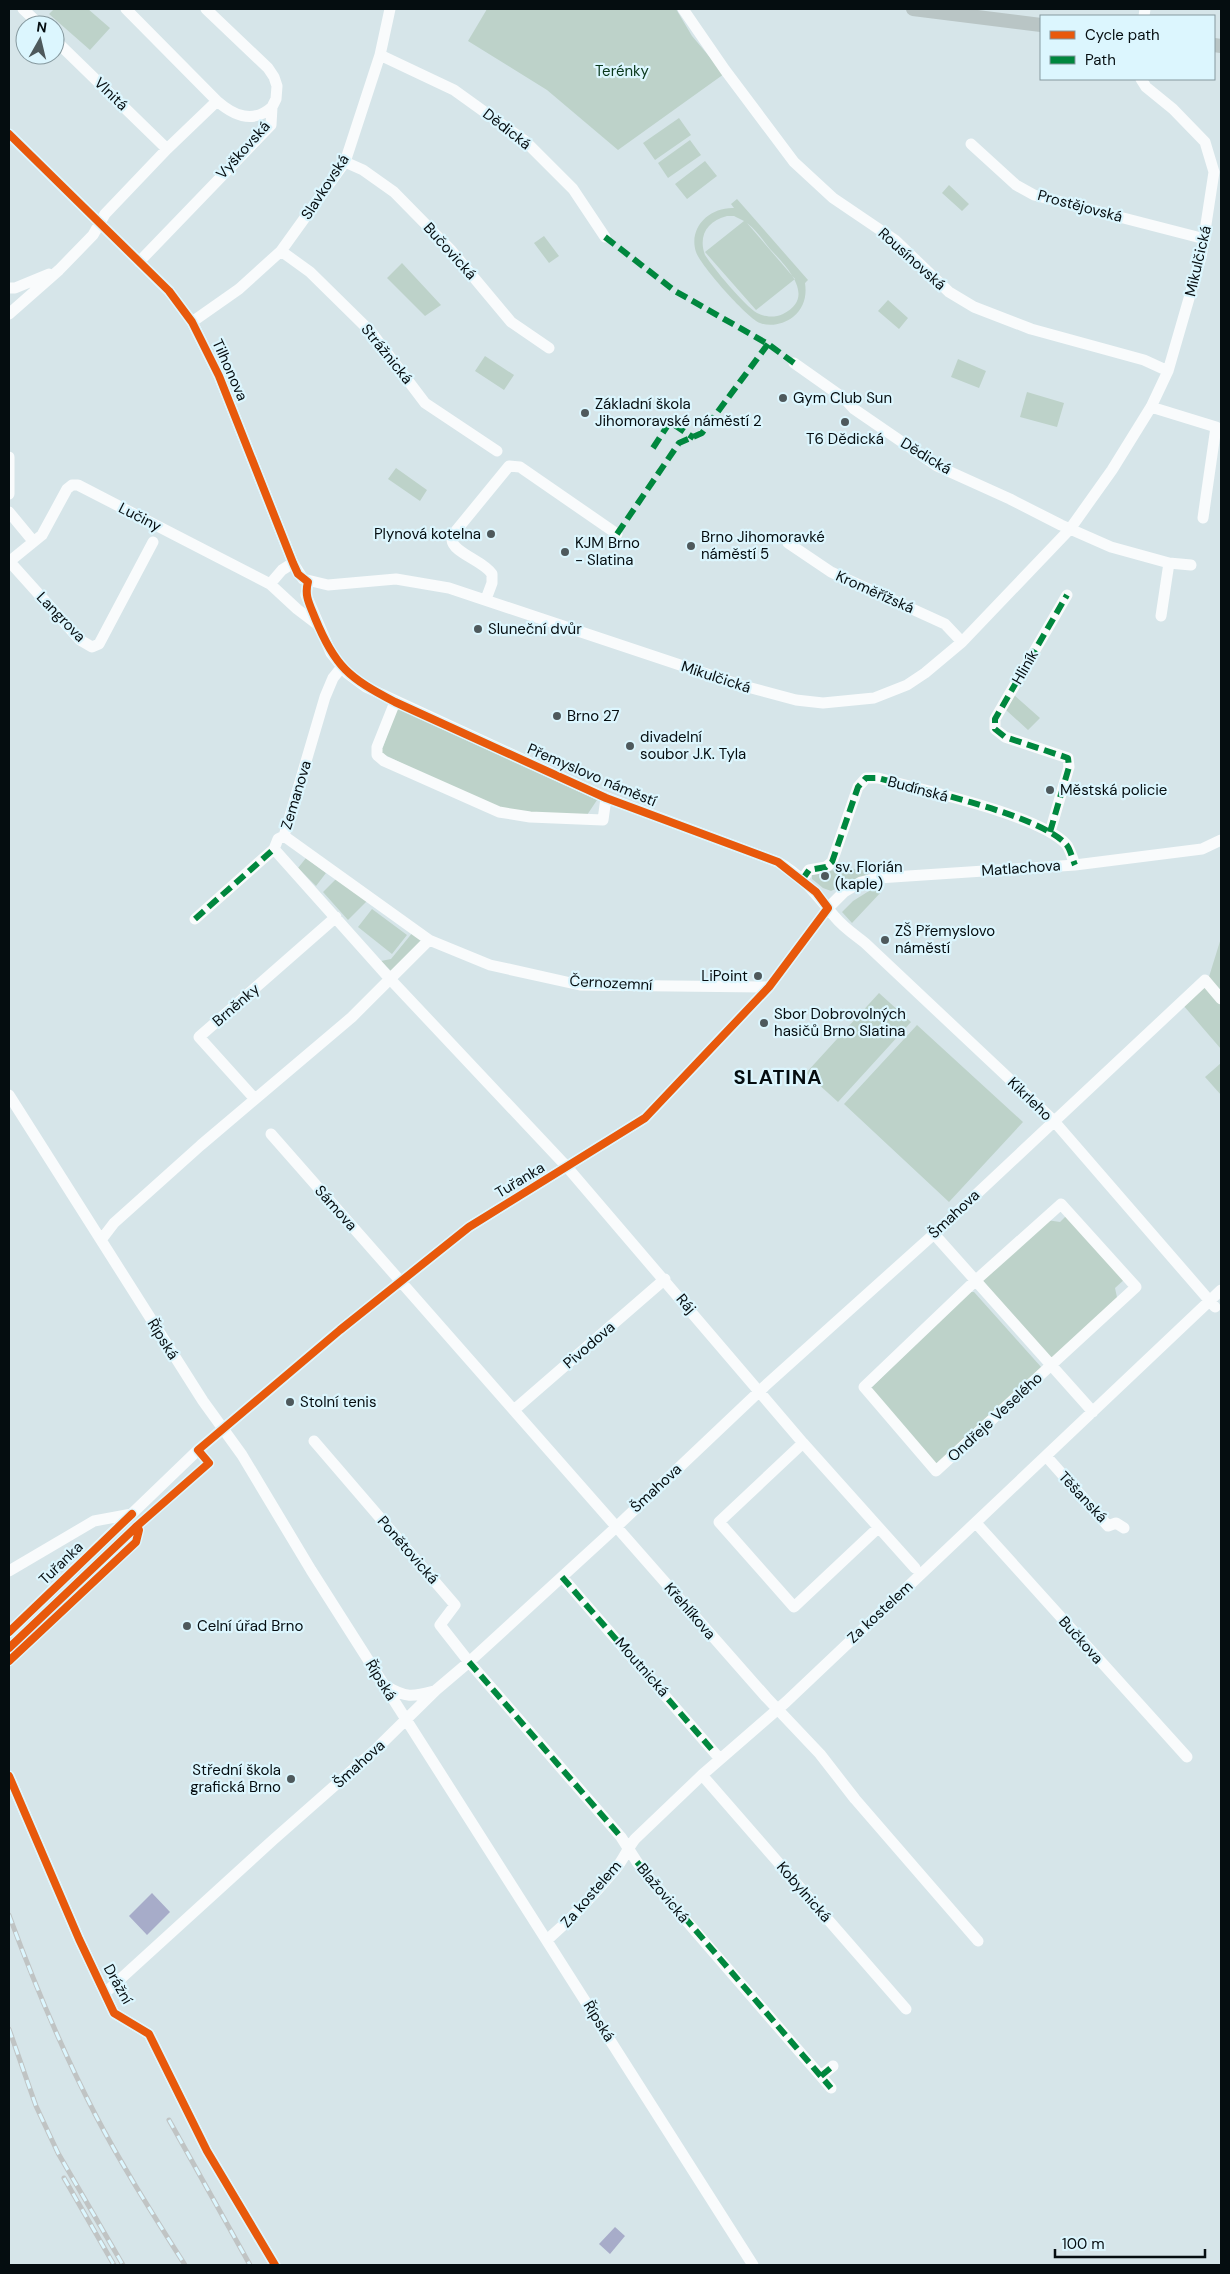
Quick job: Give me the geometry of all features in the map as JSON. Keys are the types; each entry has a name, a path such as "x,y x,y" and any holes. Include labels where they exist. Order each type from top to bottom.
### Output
{"main road":[{"path":"913,9 1040,25"}],"street":[{"path":"126,9 218,101 235,114 245,117 257,117 272,107"},
{"name":"Vyškovská","path":"139,262 270,125 272,107 276,99 277,86 274,77 268,68 206,9"},
{"name":"Slavkovská","path":"192,322 238,289 281,251 345,162 380,55 390,9"},
{"name":"Rousínovská","path":"683,9 725,70 794,162 833,198 895,240 949,292 974,307 1032,329 1135,358 1157,365 1168,371"},
{"name":"Vlnitá","path":"65,50 167,148"},
{"name":"Dědická","path":"380,55 454,90 525,141 573,188 605,237"},
{"name":"Mikulčická","path":"308,582 328,585 379,580 405,580 433,584 486,599 525,614 740,686 786,698 818,703 874,698 907,685 925,673 962,642 1070,529 1112,470 1151,407 1168,371 1205,239 1214,172 1211,156 1205,142 1190,125 1146,87 1142,80"},
{"path":"9,314 59,270 101,224 105,214 167,148 218,101"},
{"name":"Tilhonova","path":"9,134 169,291 192,322 219,376 293,564 298,574 308,582"},
{"name":"Prostějovská","path":"971,144 1016,185 1034,195 1205,239"},
{"name":"Bučovická","path":"345,162 363,170 394,192 450,249 510,322 549,348"},
{"name":"Strážnická","path":"281,251 310,272 372,333 426,403 497,451"},
{"path":"9,288 15,288 59,270"},
{"name":"Dědická","path":"794,363 845,399 854,409 937,466 1070,529"},
{"path":"1151,407 1216,427 1204,518"},
{"path":"9,457 9,494"},
{"path":"486,599 492,574 486,567 455,548 452,540 455,532 509,466 520,467 617,534"},
{"name":"Lučiny","path":"9,561 42,534 66,489 78,485 270,584 318,625"},
{"path":"9,512 33,541"},
{"path":"1070,529 1111,547 1168,563 1191,565"},
{"name":"Langrova","path":"9,561 80,640 92,647 99,644 153,542"},
{"name":"Kroměřížská","path":"788,543 831,572 945,624 962,642"},
{"path":"1161,616 1168,563"},
{"path":"270,584 282,570 293,564"},
{"path":"308,582 306,595 318,625 341,668"},
{"name":"Hliník","path":"1050,832 1069,767 1068,758 1004,738 995,729 995,719 1067,596"},
{"name":"Přemyslovo náměstí","path":"341,668 366,687 395,702 606,798 778,862 816,892 828,908"},
{"name":"Zemanova","path":"194,920 274,849 278,839 284,836 327,692 333,678 341,668"},
{"name":"Přemyslovo náměstí","path":"395,702 377,747 377,755 384,761 419,777 499,812 530,816 603,820 606,798"},
{"name":"Budínská","path":"802,880 809,870 826,867 832,862 858,787 866,778 878,778 1013,816 1050,832 1067,844 1075,865"},
{"name":"Černozemní","path":"284,836 430,940 490,965 580,985 769,987"},
{"name":"Matlachova","path":"828,908 844,892 855,885 878,878 1075,865 1202,849 1221,840"},
{"path":"274,849 391,980 567,1167"},
{"name":"Tuřanka","path":"9,1632 198,1450 401,1281 469,1227 645,1118 769,987 828,908"},
{"name":"Kikrleho","path":"828,908 835,918 865,943 1053,1120 1213,1304"},
{"name":"Brněnky","path":"255,1099 200,1037 336,917"},
{"path":"101,1240 114,1223 273,1082 283,1077 315,1049 391,980 430,940"},
{"name":"Šmahova","path":"105,1993 407,1721 436,1690 469,1662 934,1234 1053,1120 1205,980 1221,999"},
{"name":"Řípská","path":"9,1095 205,1405 242,1455 407,1721 753,2265"},
{"name":"Sámova","path":"271,1134 401,1281"},
{"name":"Ráj","path":"567,1167 665,1279 803,1443 915,1568"},
{"name":"Ondřeje Veselého","path":"1061,1204 1136,1287 936,1471 864,1387 975,1281 1061,1204"},
{"name":"Ondřeje Veselého","path":"934,1234 1050,1367 1093,1412"},
{"name":"Pivodova","path":"514,1410 665,1279"},
{"name":"Křehlíkova","path":"401,1281 616,1527 820,1754 855,1799 978,1941"},
{"name":"Za kostelem","path":"547,1940 567,1922 614,1871 628,1848 702,1776 778,1708 1093,1412 1213,1304 1221,1290"},
{"name":"Ponětovická","path":"314,1440 455,1605 440,1624 469,1662"},
{"path":"803,1443 719,1522 794,1607 878,1528"},
{"name":"Těšanská","path":"1046,1456 1108,1526 1116,1523 1124,1528"},
{"path":"9,1571 94,1521 132,1514"},
{"name":"Bučkova","path":"976,1523 1187,1757"},
{"name":"Moutnická","path":"562,1576 720,1760"},
{"name":"Blažovická","path":"469,1662 621,1837 651,1880 831,2088"},
{"path":"384,1684 405,1696 417,1696 436,1690"},
{"name":"Drážní","path":"9,1776 78,1939 114,2013 149,2034 207,2151 274,2265"},
{"name":"Kobylnická","path":"702,1776 906,2009"},
{"path":"821,2076 833,2066"}],"green space":[{"path":"54,9 88,9 110,28 90,50 65,28 65,15 49,14"},
{"name":"Terénky","path":"487,9 676,9 692,36 724,74 618,150 547,90 468,41"},
{"path":"679,118 691,135 655,160 643,143"},
{"path":"690,140 701,155 668,178 658,163"},
{"path":"705,161 717,176 687,199 675,184"},
{"path":"949,185 969,204 962,211 942,193"},
{"path":"737,199 808,280 805,283 806,293 802,306 793,317 786,321 769,325 754,319 736,302 699,259 694,243 698,227 709,215 717,211 734,208 731,204","holes":["727,216 734,216 744,221 705,252 756,310 794,280 798,290 798,299 793,307 783,314 776,316 766,316 757,313 745,303 705,255 703,242 706,230 714,222","747,223 759,235 792,275"]},
{"path":"544,236 559,256 549,263 534,243"},
{"path":"402,263 441,305 425,316 387,278"},
{"path":"888,300 908,318 899,329 878,311"},
{"path":"485,356 514,375 504,390 475,371"},
{"path":"958,359 986,371 979,388 951,377"},
{"path":"1027,392 1064,403 1057,427 1020,417"},
{"path":"396,468 427,490 420,501 388,479"},
{"path":"1014,695 1040,718 1028,730 1006,710"},
{"path":"396,708 597,800 585,818 499,811 381,753"},
{"path":"306,858 326,873 316,886 298,868"},
{"path":"841,867 873,872 831,891 823,888 812,879 812,875 815,873"},
{"path":"336,879 367,901 348,920 323,892"},
{"path":"877,886 883,890 852,923 842,912 853,901"},
{"path":"372,909 407,935 392,954 358,927"},
{"path":"413,932 423,940 396,976 381,961 391,959"},
{"path":"1221,938 1221,1049 1183,1005 1208,980"},
{"path":"879,993 911,1022 838,1102 806,1073"},
{"path":"917,1025 1023,1122 949,1202 844,1104"},
{"path":"1221,1063 1221,1095 1205,1077"},
{"path":"1069,1213 1126,1278 1115,1288 1118,1302 1053,1361 982,1280 1047,1220 1060,1222"},
{"path":"969,1292 974,1292 1042,1368 936,1466 869,1390"}],"water":[{"path":"152,1893 170,1912 147,1935 129,1916"},
{"path":"615,2227 625,2236 610,2254 599,2244"}],"railway":[{"path":"9,1915 49,2016 83,2090 127,2172 185,2265"},
{"path":"9,2029 36,2106 58,2153 123,2265"},
{"path":"169,2120 250,2265"},
{"path":"64,2178 114,2265"}],"marked path":[{"path":"605,237 675,291 768,344 794,363"},
{"path":"617,534 679,443 702,433 768,344"},
{"path":"653,448 670,422 694,438"},
{"path":"1050,832 1069,767 1068,758 1005,737 995,729 995,719 1067,595"},
{"path":"802,880 809,870 826,867 832,862 858,787 866,778 878,778 949,796 1031,823 1051,833 1066,844 1075,865"},
{"path":"195,919 274,849"},
{"path":"562,1577 714,1752"},
{"path":"469,1662 621,1837"},
{"path":"637,1862 831,2088"},
{"path":"821,2076 833,2066"}],"cycle path":[{"path":"9,134 169,291 192,322 219,376 293,563 298,574 308,582 308,600 322,635 337,660 345,669 366,686 395,702 606,798 778,862 816,892 828,908 769,987 645,1118 469,1227 340,1330 198,1450 209,1463 137,1526 9,1648"},
{"path":"9,1632 132,1514"},
{"path":"9,1661 136,1542 139,1530 137,1526"},
{"path":"9,1776 79,1939 114,2013 149,2034 207,2151 275,2265"}],"place":[{"name":"Gym Club Sun","path":"783,398"},
{"name":"Základní škola Jihomoravské náměstí 2","path":"585,413"},
{"name":"T6 Dědická","path":"845,422"},
{"name":"Plynová kotelna","path":"491,534"},
{"name":"Brno Jihomoravké náměstí 5","path":"691,546"},
{"name":"KJM Brno - Slatina","path":"565,552"},
{"name":"Sluneční dvůr","path":"478,629"},
{"name":"Brno 27","path":"557,716"},
{"name":"divadelní soubor J.K. Tyla","path":"630,746"},
{"name":"Městská policie","path":"1050,790"},
{"name":"sv. Florián (kaple)","path":"825,876"},
{"name":"ZŠ Přemyslovo náměstí","path":"885,940"},
{"name":"LiPoint","path":"758,976"},
{"name":"Sbor Dobrovolných hasičů Brno Slatina","path":"764,1023"},
{"name":"Stolní tenis","path":"290,1402"},
{"name":"Celní úřad Brno","path":"187,1626"},
{"name":"Střední škola grafická Brno","path":"291,1779"}],"district":[{"name":"SLATINA","path":"778,1077"}]}
